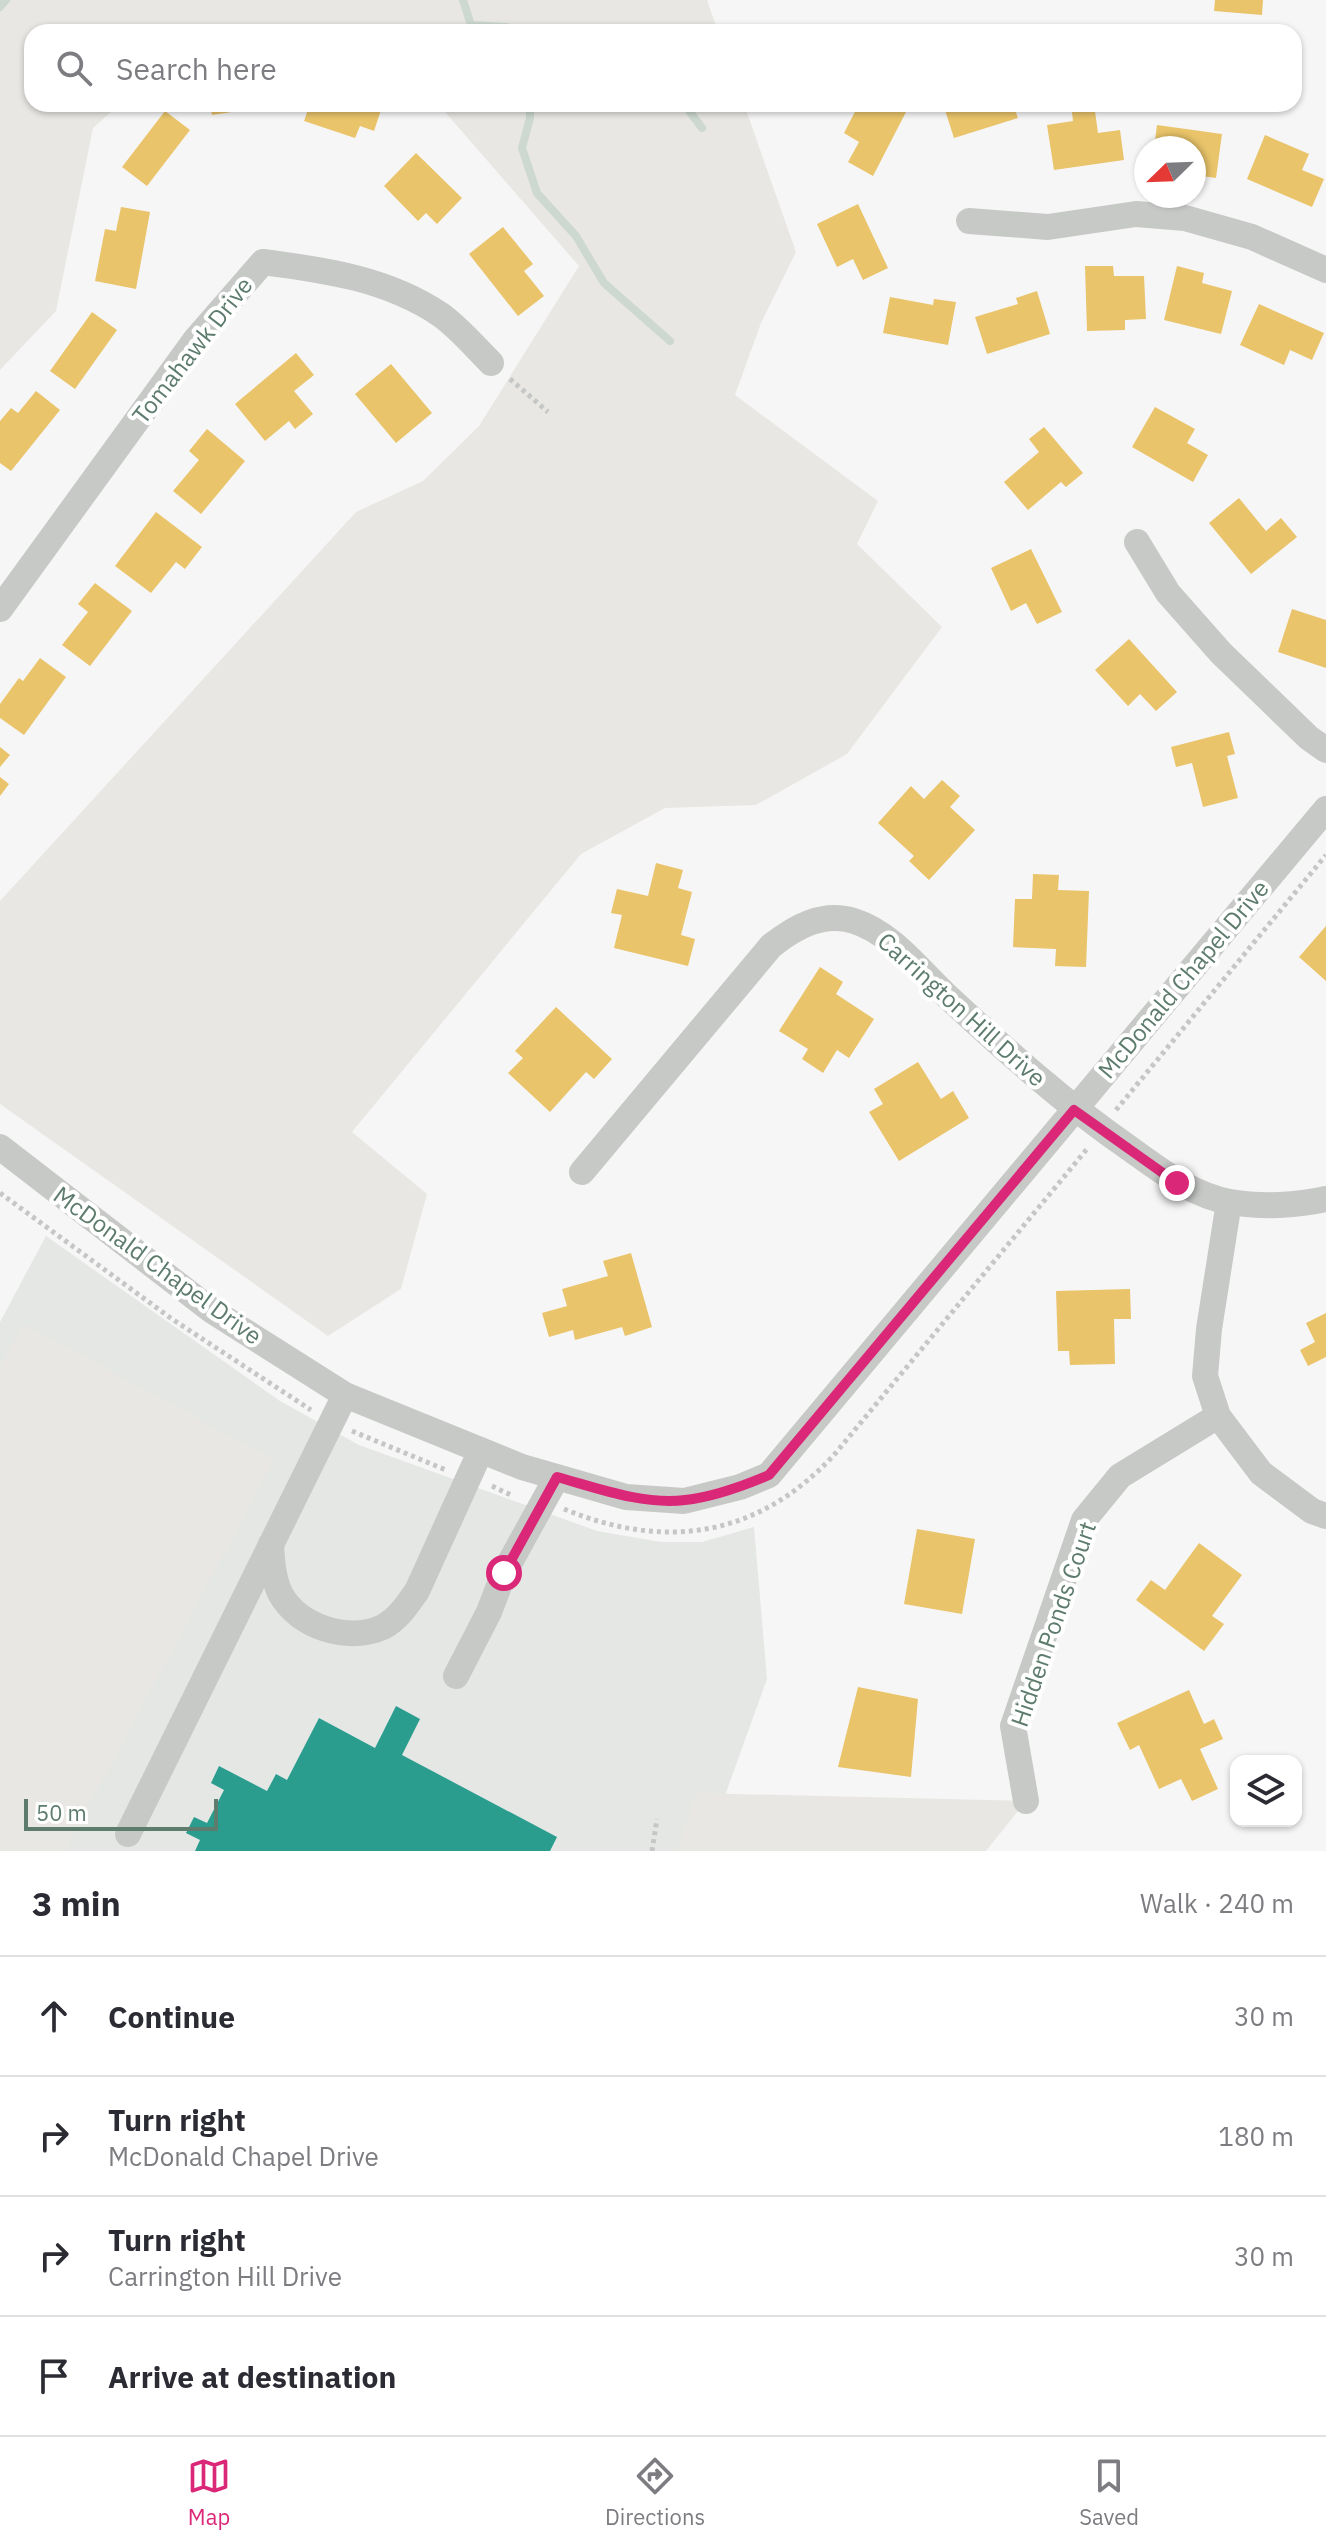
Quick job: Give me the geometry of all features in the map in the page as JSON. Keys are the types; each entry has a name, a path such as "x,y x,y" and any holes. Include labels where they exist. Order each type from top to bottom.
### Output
{"street":[{"path":"969,221 1048,227 1136,214 1185,218 1252,237 1326,270"},
{"name":"Tomahawk Drive","path":"0,609 196,339 263,262 357,277 400,291 443,317 491,363"},
{"path":"1137,542 1168,593 1221,653 1309,738 1326,750"},
{"name":"McDonald Chapel Drive","path":"0,1147 211,1310 345,1395 522,1467 626,1497 684,1501 740,1487 769,1475 1326,809"},
{"name":"Carrington Hill Drive","path":"582,1172 771,946 793,929 826,918 852,920 881,933 1074,1110 1177,1183 1229,1202 1307,1203 1326,1199"},
{"path":"1229,1202 1209,1329 1205,1376 1218,1416 1261,1473 1312,1511 1326,1516"},
{"path":"128,1834 345,1395"},
{"name":"Hidden Ponds Court","path":"1026,1801 1013,1726 1084,1520 1120,1476 1218,1416"},
{"path":"271,1544 273,1570 280,1592 290,1607 307,1621 333,1632 362,1633 384,1626 402,1612 417,1591 481,1450"},
{"path":"456,1676 489,1612 504,1573 557,1477"}],"path":[{"path":"491,363 548,412"},
{"path":"1112,1115 1326,855"},
{"path":"0,1193 206,1343 315,1412"},
{"path":"348,1429 454,1473"},
{"path":"486,1483 513,1496"},
{"path":"652,1851 657,1819"}],"shaded area":[{"path":"0,0 707,0 715,24 24,24 24,112 111,112 93,128 56,311 0,370"},
{"path":"445,112 747,112 796,252 761,323 735,395 878,501 857,544 942,627 847,754 756,805 665,808 581,854 352,1132 427,1194 401,1289 328,1336 0,1104 0,901 356,512 423,481 479,426 579,266"},
{"path":"46,1236 280,1401 359,1445 597,1531 661,1542 702,1542 754,1527 767,1679 705,1851 0,1851 0,1322"},
{"path":"23,1324 274,1460 64,1851 0,1851 0,1367"},
{"path":"696,1793 1026,1801 986,1851 677,1851"}],"building: Homes":[{"path":"1215,0 1263,0 1262,15 1214,11"},
{"path":"164,112 190,130 147,186 122,167"},
{"path":"307,112 380,112 374,131 360,126 355,138 304,121"},
{"path":"855,112 906,112 873,176 848,162 859,142 844,133"},
{"path":"946,112 1016,112 1018,118 954,138"},
{"path":"1072,112 1095,112 1098,133 1120,130 1124,160 1054,170 1047,125 1073,121"},
{"path":"1157,125 1222,134 1216,178 1206,177 1206,136 1156,136"},
{"path":"1265,135 1309,154 1302,170 1324,179 1312,207 1247,179"},
{"path":"416,153 462,198 437,224 426,213 418,221 384,186"},
{"path":"858,204 888,268 863,280 853,259 837,267 817,224"},
{"path":"121,207 150,212 136,289 95,281 105,229 116,231"},
{"path":"503,227 533,264 524,271 544,296 518,316 469,254"},
{"path":"1085,266 1113,266 1114,276 1144,276 1146,319 1125,320 1125,330 1087,331"},
{"path":"1177,266 1204,273 1202,283 1232,291 1221,334 1164,320"},
{"path":"1037,291 1050,334 987,354 975,317 1018,304 1016,298"},
{"path":"890,297 933,305 934,299 956,302 948,345 883,333"},
{"path":"1259,304 1324,333 1312,360 1290,350 1284,365 1240,345"},
{"path":"92,312 117,330 75,389 50,371"},
{"path":"296,353 314,375 294,391 313,414 295,429 289,421 265,441 235,404"},
{"path":"391,364 432,413 396,443 355,394"},
{"path":"36,391 60,410 11,471 0,463 0,421 11,408 18,413"},
{"path":"1155,407 1195,429 1187,443 1208,455 1193,482 1132,447"},
{"path":"1044,427 1083,473 1066,487 1061,482 1028,510 1004,482 1039,452 1029,439"},
{"path":"207,429 245,461 201,514 173,491 199,460 189,451"},
{"path":"1239,498 1266,531 1281,518 1297,537 1251,574 1209,523"},
{"path":"156,512 202,547 185,569 176,562 151,593 115,566"},
{"path":"1031,549 1062,612 1037,624 1026,603 1011,611 991,568"},
{"path":"95,583 132,611 90,666 62,645 88,612 78,604"},
{"path":"1292,609 1326,620 1326,668 1278,652"},
{"path":"1129,639 1177,692 1156,711 1140,694 1128,706 1095,670"},
{"path":"40,658 66,677 24,735 0,718 0,704 19,678 23,681"},
{"path":"1229,732 1235,754 1227,756 1238,798 1203,807 1192,763 1176,767 1171,747"},
{"path":"0,747 10,755 0,767"},
{"path":"0,777 9,784 0,796"},
{"path":"942,780 960,796 950,807 975,830 929,880 909,861 914,856 878,823 911,786 924,799"},
{"path":"656,863 683,870 678,888 692,892 681,935 695,939 688,966 614,948 622,915 611,913 617,889 648,896"},
{"path":"1033,874 1059,875 1058,890 1089,891 1086,967 1055,966 1056,949 1013,947 1015,899 1032,899"},
{"path":"1326,926 1326,981 1299,957"},
{"path":"820,967 843,982 836,994 874,1019 849,1058 837,1050 823,1073 802,1059 808,1049 779,1031"},
{"path":"556,1007 612,1059 594,1079 586,1072 550,1112 508,1073 523,1058 515,1051"},
{"path":"918,1062 941,1099 953,1091 969,1118 899,1161 869,1112 883,1104 874,1089"},
{"path":"631,1253 652,1327 625,1336 622,1327 575,1340 573,1330 549,1337 542,1313 567,1306 562,1289 608,1276 603,1261"},
{"path":"1130,1289 1131,1319 1114,1319 1115,1364 1070,1365 1069,1351 1058,1351 1056,1291"},
{"path":"1326,1313 1326,1357 1308,1366 1300,1350 1315,1342 1306,1323"},
{"path":"917,1529 975,1539 962,1614 904,1604"},
{"path":"1199,1543 1242,1575 1212,1616 1224,1624 1204,1651 1136,1600 1151,1580 1165,1590"},
{"path":"858,1687 918,1699 911,1777 838,1767"},
{"path":"1189,1690 1204,1724 1214,1719 1223,1739 1200,1749 1218,1789 1192,1801 1181,1779 1159,1789 1139,1745 1130,1750 1117,1723"}],"building: Schools":[{"path":"396,1706 420,1719 402,1755 557,1837 550,1851 195,1851 200,1840 186,1833 194,1817 207,1823 224,1790 211,1783 219,1766 267,1791 276,1774 287,1780 319,1718 375,1748"}],"waterway":[{"path":"0,7 6,0"},
{"path":"463,0 471,24"},
{"path":"530,112 522,148 537,193 576,236 604,283 670,341"},
{"path":"690,112 702,128"}],"route":[{"path":"504,1573 557,1477 626,1497 684,1501 740,1487 769,1475 1074,1110 1177,1183"}]}
